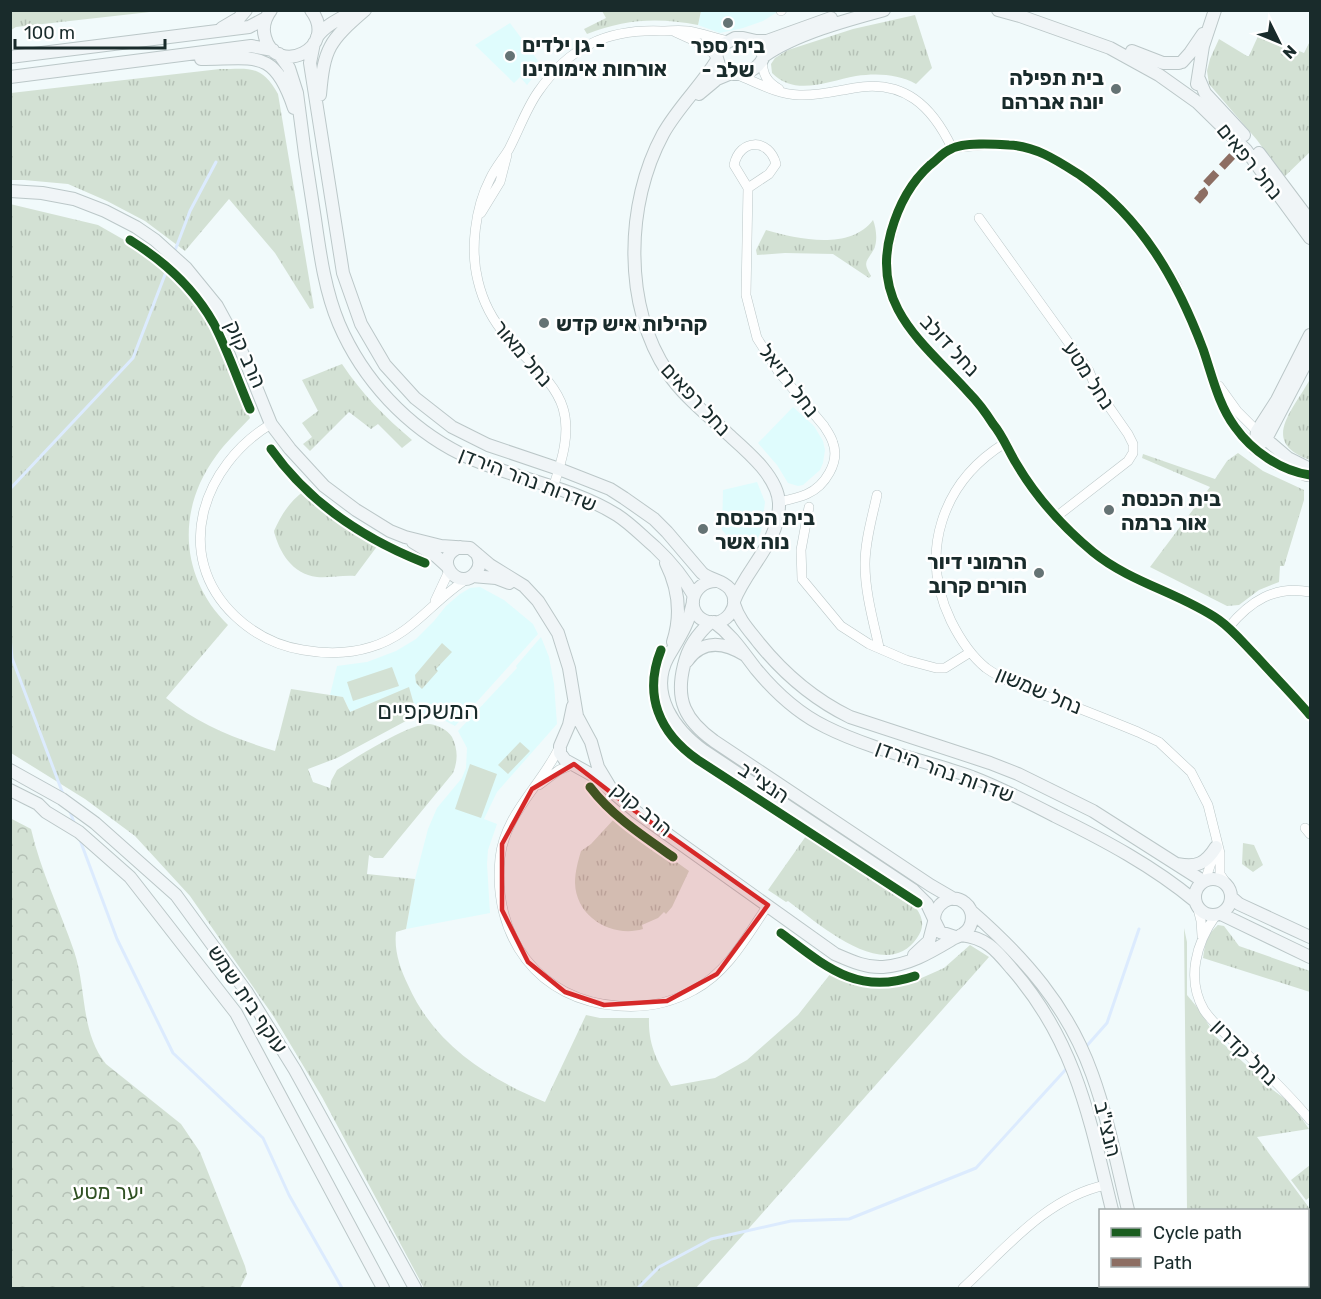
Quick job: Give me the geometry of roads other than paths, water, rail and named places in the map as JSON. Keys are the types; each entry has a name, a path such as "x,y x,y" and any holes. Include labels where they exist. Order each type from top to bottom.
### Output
{"street":[{"path":"209,32 231,23 246,10"},
{"name":"שדרות נהר הירדן","path":"311,10 318,24 310,63 343,273 361,324 383,362 415,398 452,427 488,445 610,489 640,508 668,532 702,573 719,582"},
{"path":"10,77 251,46 288,56 300,55 307,51 321,31 356,10"},
{"path":"318,111 323,67 329,46 339,32 364,10"},
{"path":"853,10 767,40 756,41 743,38 728,41 718,49 716,58 720,68 762,87 796,95 823,94 867,87 896,89 910,95 931,112 952,148 993,144 1018,145 1049,155 1095,185 1142,231 1176,284 1220,399 1233,424 1255,448 1283,467 1311,476"},
{"path":"733,74 747,72 772,49 884,10"},
{"name":"נחל רפאים","path":"998,10 1031,19 1105,46 1147,68 1211,113 1246,150 1311,238"},
{"path":"1026,10 1078,28 1154,61 1191,63 1199,75"},
{"path":"1210,23 1190,53 1170,72 1171,82 1177,89 1186,91 1195,87 1215,10"},
{"path":"10,57 249,27 269,13"},
{"name":"שדרות נהר הירדן","path":"269,13 264,35 294,78 323,270 331,300 339,324 373,382 405,415 444,445 503,471 583,498 616,515 681,573 693,599"},
{"name":"נחל מאור","path":"553,488 566,435 563,408 551,386 492,317 483,297 477,280 475,258 478,218 500,182 508,152 536,94 554,70 569,57 607,36 630,30 690,31 728,41"},
{"name":"נחל מאור","path":"673,31 697,42 716,58"},
{"path":"756,41 763,58 765,76 786,93"},
{"name":"נחל רפאים","path":"716,58 664,131 648,166 635,229 639,299 646,330 669,376 754,457 770,479 779,502"},
{"path":"152,59 254,60 267,63 276,70 287,87 302,135"},
{"name":"נחל רפאים","path":"675,115 707,86 733,74"},
{"name":"נחל רפאים","path":"1199,75 1205,93 1252,145 1311,221"},
{"name":"נחל רזיאל","path":"748,188 769,174 776,164 770,150 763,146 748,145 736,155 734,165 748,188 746,295 757,338 778,371 824,426 834,449 829,474 816,489 808,494 779,502"},
{"name":"נחל דולב","path":"952,148 924,171 905,196 888,242 888,279 892,299 909,329 929,353 970,393 998,430 1016,464 1037,496 1056,517 1095,554 1112,565 1133,578 1195,605 1228,628 1311,715"},
{"name":"הרב קוק","path":"10,191 63,197 105,211 136,227 171,253 199,282 223,315 248,366 271,423 290,449 324,486 363,516 436,556 448,569"},
{"name":"נחל מטע","path":"980,218 1089,371 1096,388 1133,444 1133,453 1128,461 1056,517"},
{"path":"1255,448 1311,335"},
{"path":"1261,435 1311,356"},
{"path":"1214,379 1237,411 1261,435 1288,458 1311,470"},
{"path":"271,423 255,433 225,465 205,507 200,532 200,554 207,577 224,606 246,626 267,639 297,649 333,653 358,650 382,643 406,630 427,613 470,577 478,568 477,554 470,548 460,547 451,552 439,595 427,613"},
{"name":"נחל שמשון","path":"1005,442 983,458 958,487 944,516 938,538 935,566 941,596 957,632 969,653 985,667 1010,682 1093,713 1159,742 1174,754 1191,772 1202,791 1220,853 1220,874 1229,891"},
{"path":"877,495 868,536 865,565 869,600 879,647"},
{"path":"754,564 719,582 701,585 693,599 695,612 699,617 712,622 729,616 740,586 767,549 775,529 779,502"},
{"path":"809,507 801,550 802,579 841,626 857,638 906,660 936,668 945,668 969,653"},
{"name":"הרב קוק","path":"405,537 441,546 460,547"},
{"path":"655,548 671,573 679,604 678,623 669,655"},
{"name":"הרב קוק","path":"477,554 524,586 552,622 562,643 569,668 573,701 580,723 600,770 614,792"},
{"path":"448,569 457,578 470,577"},
{"name":"הרב קוק","path":"470,577 488,576 504,580 538,602"},
{"path":"719,582 730,589 734,602"},
{"path":"1228,628 1248,606 1271,593 1286,590 1311,592"},
{"name":"הנצי\"ב","path":"693,599 687,626 663,668 663,699 674,723 704,751 913,890 925,901 934,921"},
{"name":"שדרות נהר הירדן","path":"734,602 740,620 772,659 802,688 833,708 858,719 990,762 1018,774 1093,811 1204,881"},
{"name":"שדרות נהר הירדן","path":"712,622 734,638 767,681 789,703 826,728 985,782 1016,795 1100,838 1157,872 1197,905"},
{"name":"הנצי\"ב","path":"712,622 697,636 690,647 680,675 680,697 689,717 704,734 954,899"},
{"path":"683,668 694,653 705,646 714,644 727,646 746,655"},
{"name":"הרב קוק","path":"562,741 570,723 573,701"},
{"path":"532,789 560,770 587,759 590,744 582,733 575,732 562,741 512,819 502,844 500,858 500,898 508,929 528,962 565,992 604,1005 627,1007 648,1006 684,996 706,983 728,962 768,905"},
{"path":"562,741 563,758 574,764"},
{"name":"הרב קוק","path":"574,764 592,775 635,811 835,954 853,962 882,967 918,959 958,936"},
{"name":"עוקף בית שמש","path":"10,770 62,799 95,823 176,895 246,991 295,1070 415,1288"},
{"name":"עוקף בית שמש","path":"10,790 38,804 46,812 78,832 130,877 236,1013 383,1288"},
{"path":"1171,862 1189,866 1199,865 1205,862 1216,845"},
{"path":"1216,845 1204,881 1196,890 1197,905 1208,915 1219,915 1311,957"},
{"path":"1204,881 1218,879 1239,904 1311,936"},
{"path":"1219,915 1228,908 1229,891"},
{"path":"899,964 924,947 932,937 935,912 939,904 946,899 954,899 964,902 971,911 970,926 958,936 942,934 934,921"},
{"name":"נחל קדרון","path":"1197,905 1202,924 1201,941 1194,968 1194,983 1205,1011 1311,1120"},
{"name":"הנצי\"ב","path":"971,911 1007,943 1034,972 1058,1004 1077,1038 1098,1090 1128,1209"},
{"name":"נחל קדרון","path":"1201,941 1219,915"},
{"name":"הנצי\"ב","path":"958,936 987,942 1019,977 1053,1025 1080,1085 1112,1209"},
{"path":"963,1288 1044,1214 1072,1197 1106,1185"}],"waterway":[{"path":"174,253 190,211 216,162"},
{"path":"10,489 133,358 171,259"},
{"path":"10,637 12,658 63,794"},
{"path":"69,809 75,825"},
{"path":"80,840 117,939 173,1053 263,1138 289,1195 342,1288"},
{"path":"1084,1049 1107,1023 1139,929"},
{"path":"638,1288 659,1267 711,1239 791,1221 849,1219 976,1168 1068,1067"}],"place":[{"name":"בית ספר - שלב","path":"728,23"},
{"name":"גן ילדים - אורחות אימותינו","path":"510,56"},
{"name":"בית תפילה יונה אברהם","path":"1116,89"},
{"name":"קהילות איש קדש","path":"544,323"},
{"name":"בית הכנסת אור ברמה","path":"1109,510"},
{"name":"בית הכנסת נוה אשר","path":"703,529"},
{"name":"הרמוני דיור הורים קרוב","path":"1039,573"}],"district":[{"name":"המשקפיים","path":"428,711"}],"park label":[{"name":"יער מטע","path":"108,1191"}]}
